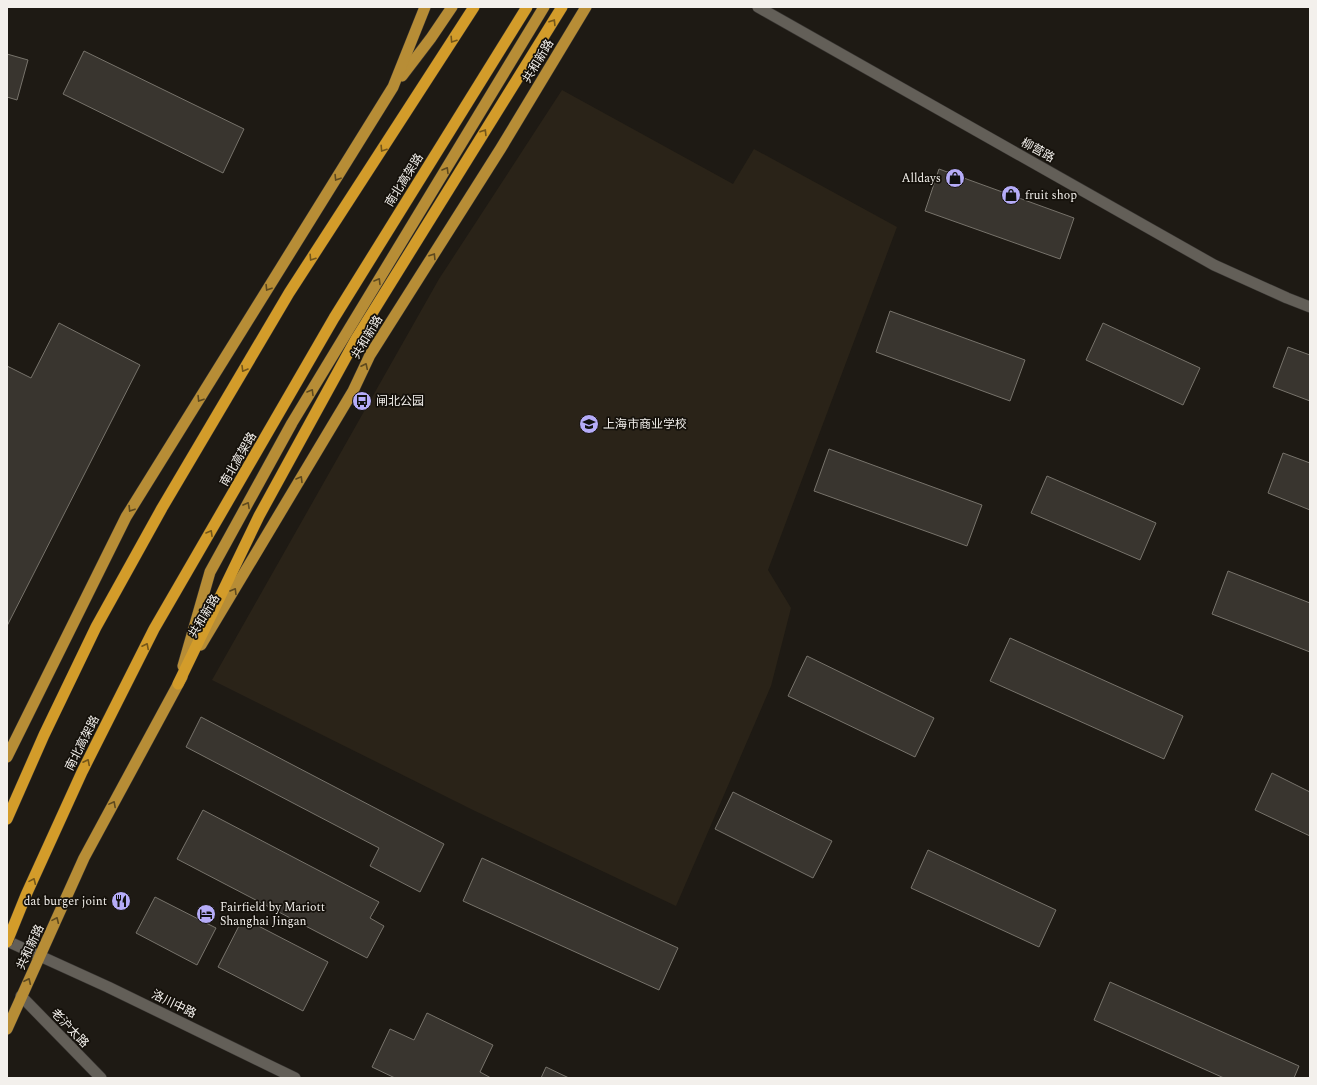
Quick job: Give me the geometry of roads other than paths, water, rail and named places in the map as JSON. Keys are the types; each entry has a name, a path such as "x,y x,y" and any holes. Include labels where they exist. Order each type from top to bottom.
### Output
{"highway":[{"path":"7,819 44,734 96,627 162,508 289,293 474,7"},
{"name":"南北高架路","path":"7,942 26,895 82,772 154,629 334,318 527,7"},
{"path":"178,684 259,516 356,339 562,7"}],"main road":[{"path":"393,87 425,7"},
{"path":"7,757 126,517 393,87 431,38 452,7"},
{"name":"共和新路","path":"178,684 210,572 292,423 544,7"},
{"name":"共和新路","path":"7,1029 84,858 178,684 353,391 370,355 501,148 586,7"},
{"name":"柳营路","path":"758,7 1214,265 1310,307"},
{"name":"洛川中路","path":"7,942 108,987 295,1078"},
{"name":"老沪太路","path":"21,996 101,1078"}],"place":[{"name":"Alldays","path":"955,178"},
{"name":"fruit shop","path":"1011,195"},
{"name":"闸北公园","path":"362,401"},
{"name":"上海市商业学校","path":"589,424"},
{"name":"dat burger joint","path":"121,901"},
{"name":"Fairfield by Mariott Shanghai Jingan","path":"206,914"}]}
